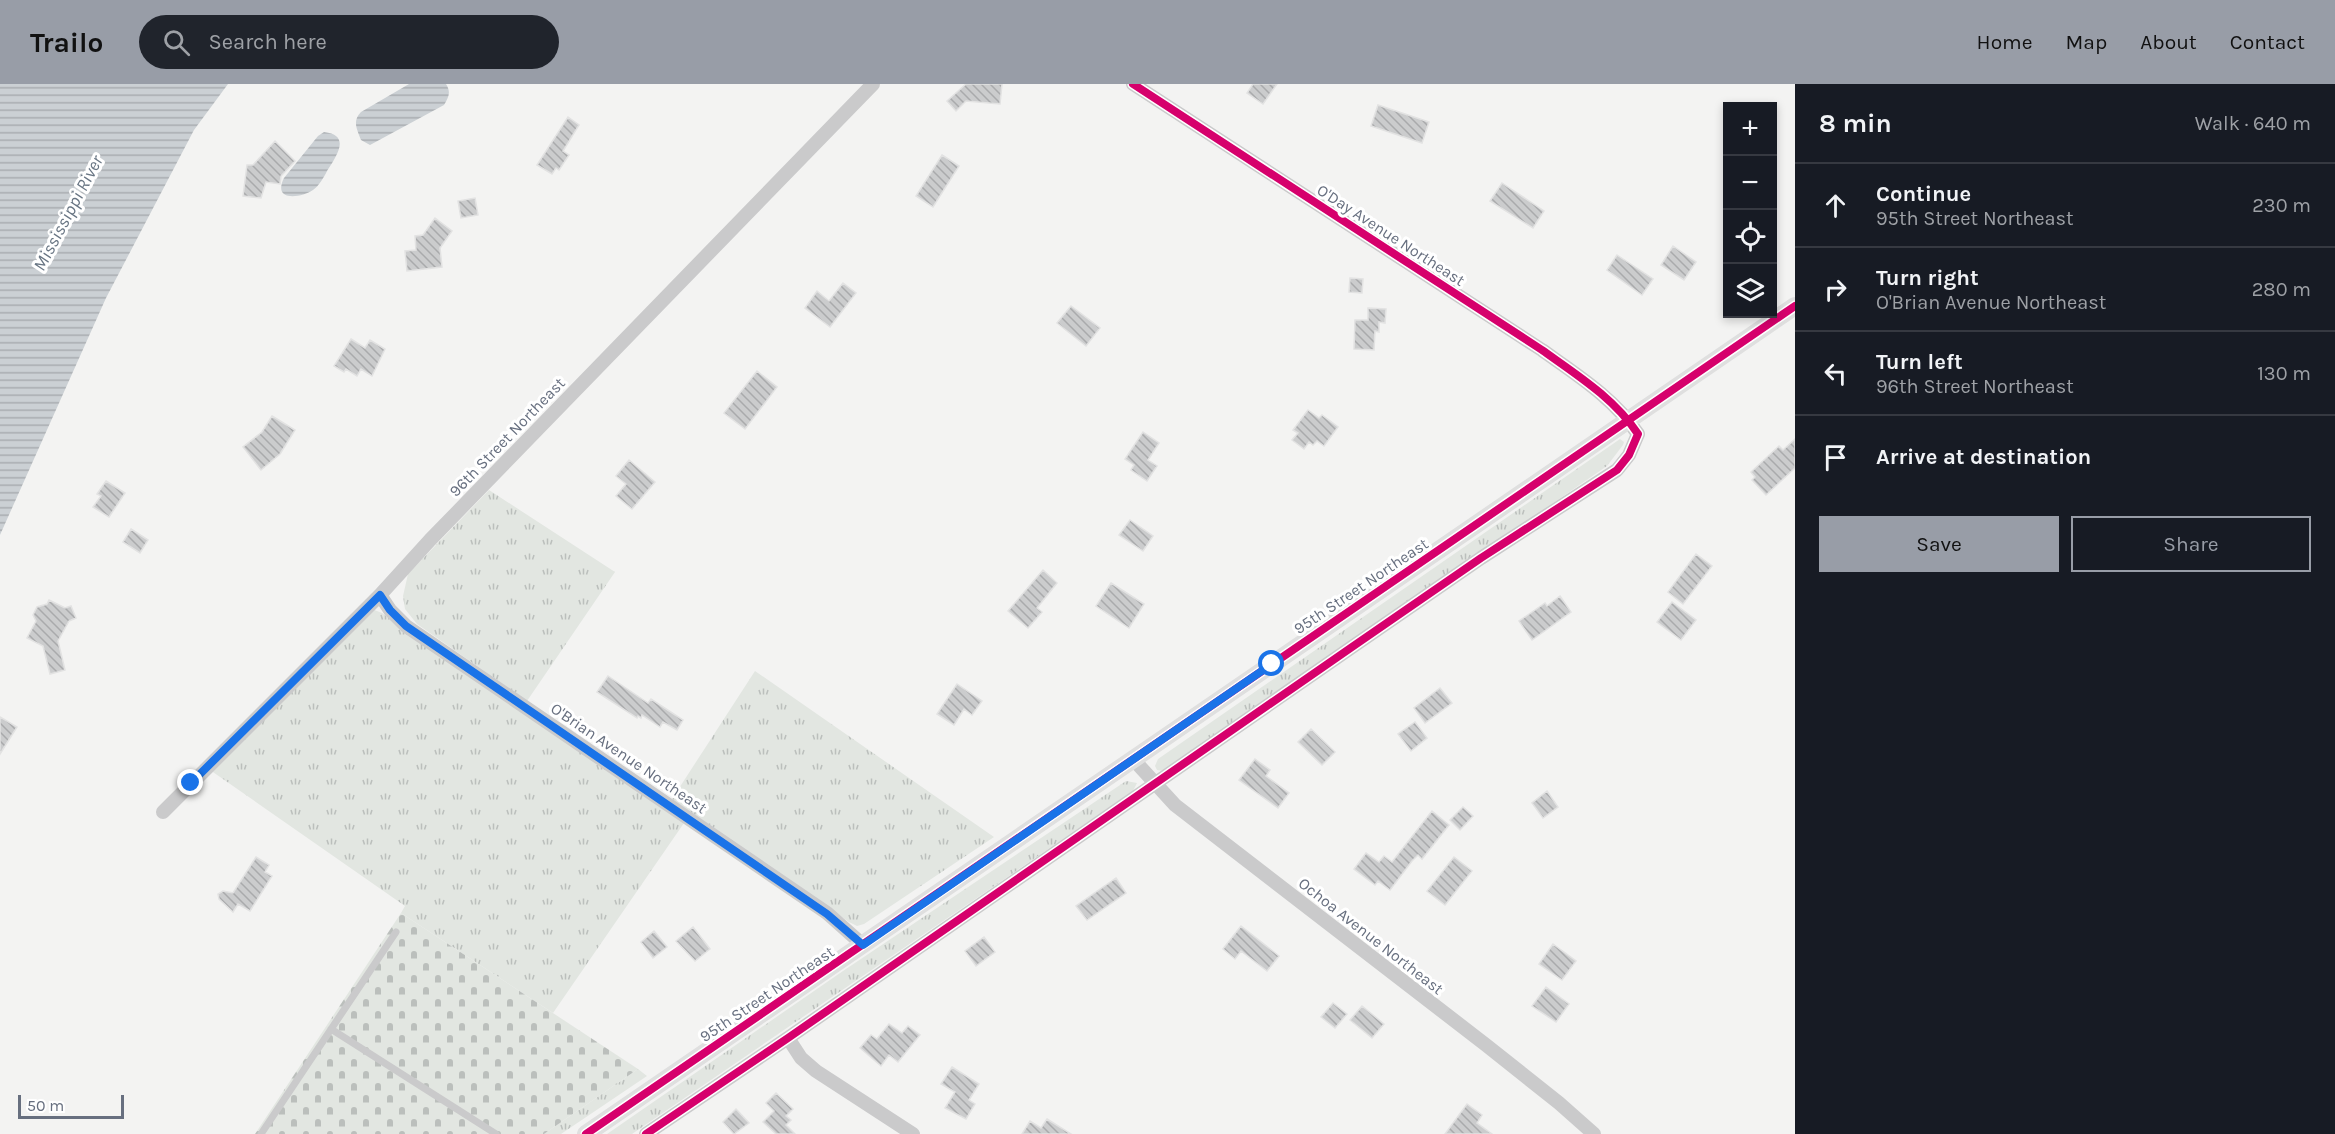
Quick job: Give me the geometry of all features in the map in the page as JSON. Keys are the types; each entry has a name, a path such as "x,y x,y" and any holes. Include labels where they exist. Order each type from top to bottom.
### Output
{"main road":[{"name":"95th Street Northeast","path":"586,1134 1628,418 1795,306"}],"street":[{"name":"96th Street Northeast","path":"163,812 380,595 446,523 873,84"},
{"name":"O'Day Avenue Northeast","path":"1133,84 1542,350 1606,396 1628,418"},
{"path":"646,1134 1481,558 1617,470 1636,444 1638,434 1628,418"},
{"name":"O'Brian Avenue Northeast","path":"380,595 390,610 406,626 827,914 863,945"},
{"name":"Ochoa Avenue Northeast","path":"1134,759 1175,805 1486,1045 1594,1134"},
{"path":"788,1038 801,1058 816,1071 913,1134"}],"lane":[{"path":"261,1134 396,932"},
{"path":"331,1029 496,1134"}],"green space":[{"path":"1620,439 1624,442 1623,445 1607,466 1164,771 1157,770 1155,766 1158,759"},
{"path":"489,490 615,572 527,701 417,624 405,609 403,596 408,574"},
{"path":"372,609 382,613 684,823 553,1013 401,913 405,906 210,770"},
{"path":"755,671 994,837 864,924 857,926 849,922 672,799"},
{"path":"1126,781 1137,783 1133,791 632,1134 607,1134 843,971"},
{"path":"401,913 638,1069 544,1134 255,1134"},
{"path":"638,1069 647,1076 561,1134 544,1134"}],"water":[{"name":"Mississippi River","path":"0,84 228,84 194,130 106,298 0,535"},
{"path":"409,84 446,84 448,97 444,105 370,145 361,140 356,122 358,115"},
{"path":"324,132 338,137 340,142 337,153 323,179 308,193 295,196 285,194 281,186 284,178 318,136"}],"building":[{"path":"966,84 1002,84 1000,104 966,101 956,111 947,101"},
{"path":"1253,84 1277,84 1263,104 1247,93"},
{"path":"1378,105 1429,122 1422,143 1371,126"},
{"path":"568,117 579,125 563,151 569,155 559,170 556,168 552,174 537,165"},
{"path":"275,141 295,161 281,176 280,184 266,182 261,198 243,196 247,165 253,165"},
{"path":"942,155 959,166 933,207 916,196"},
{"path":"1502,183 1544,211 1533,228 1490,201"},
{"path":"475,198 478,215 461,218 458,201"},
{"path":"435,218 452,231 440,248 442,267 407,271 405,251 416,250 415,236 423,235"},
{"path":"1673,246 1696,262 1684,280 1661,265"},
{"path":"1617,255 1653,279 1642,295 1607,270"},
{"path":"1350,278 1363,279 1362,293 1349,292"},
{"path":"843,283 856,293 830,327 805,308 817,291 829,301"},
{"path":"1071,306 1100,328 1086,346 1057,323"},
{"path":"1368,308 1386,309 1385,323 1379,322 1379,332 1375,331 1374,350 1354,349 1355,320 1368,320"},
{"path":"351,339 365,348 370,340 385,349 372,376 361,369 357,376 346,369 344,372 334,366"},
{"path":"757,371 777,387 745,429 724,413"},
{"path":"1308,410 1319,418 1322,415 1338,427 1324,446 1317,441 1313,445 1309,442 1304,449 1292,440 1298,433 1293,430"},
{"path":"272,416 295,430 280,454 261,470 243,447 262,432"},
{"path":"1143,432 1159,443 1148,460 1157,466 1147,481 1131,470 1134,465 1125,459"},
{"path":"1795,439 1795,468 1766,495 1752,480 1755,477 1751,472 1779,446 1783,450"},
{"path":"629,460 655,482 632,509 616,496 626,484 616,476"},
{"path":"106,481 125,493 109,517 93,507 101,496 97,494"},
{"path":"1130,520 1153,536 1143,551 1119,535"},
{"path":"131,529 148,540 140,553 123,542"},
{"path":"1696,554 1712,566 1683,604 1668,592"},
{"path":"1043,570 1057,583 1037,608 1042,612 1028,628 1008,611"},
{"path":"1111,583 1144,604 1129,628 1096,606"},
{"path":"1560,596 1571,612 1532,640 1519,621 1545,603 1547,606"},
{"path":"49,600 65,608 71,606 76,618 69,621 58,641 65,670 50,674 43,646 27,638 36,621 33,615 37,607 47,604"},
{"path":"1672,602 1696,620 1681,640 1657,622"},
{"path":"608,676 648,703 651,699 683,720 677,730 663,722 660,727 642,715 641,718 638,716 637,718 597,692"},
{"path":"957,684 982,701 972,715 964,709 954,725 937,714"},
{"path":"1440,688 1452,703 1425,723 1414,708"},
{"path":"0,717 17,727 0,754"},
{"path":"1415,722 1427,738 1411,751 1398,734"},
{"path":"1311,729 1335,752 1322,765 1298,742"},
{"path":"1255,759 1270,770 1266,776 1289,793 1278,808 1239,780"},
{"path":"1547,791 1558,807 1543,818 1532,803"},
{"path":"1463,807 1473,816 1460,830 1450,820"},
{"path":"1432,811 1449,825 1422,859 1418,855 1412,861 1390,890 1378,881 1375,885 1354,869 1366,853 1379,862 1384,856 1392,862"},
{"path":"256,857 269,865 265,872 272,876 250,911 238,904 233,912 219,899 218,894 223,891 233,893"},
{"path":"1454,857 1472,871 1445,905 1427,891"},
{"path":"1116,878 1126,893 1087,920 1076,906"},
{"path":"1241,926 1279,956 1267,971 1241,951 1235,959 1223,949"},
{"path":"693,927 710,949 695,961 676,941"},
{"path":"654,931 667,947 653,958 641,942"},
{"path":"984,937 995,952 976,966 965,951"},
{"path":"1553,944 1576,961 1562,980 1539,964"},
{"path":"1546,987 1569,1004 1556,1022 1532,1006"},
{"path":"1333,1003 1347,1014 1335,1028 1321,1017"},
{"path":"1362,1006 1384,1024 1372,1038 1350,1020"},
{"path":"889,1024 902,1033 908,1026 920,1035 898,1062 889,1055 881,1066 860,1048 871,1035 877,1039"},
{"path":"952,1067 979,1084 969,1100 975,1104 966,1119 945,1108 955,1092 941,1084"},
{"path":"776,1093 793,1109 786,1116 791,1120 786,1125 795,1134 776,1134 763,1122 774,1111 766,1103"},
{"path":"1467,1104 1482,1115 1477,1123 1492,1134 1445,1134"},
{"path":"736,1109 749,1123 734,1134 723,1122"},
{"path":"1047,1119 1071,1134 1022,1134 1030,1121 1041,1128"}],"cycle path":[{"path":"646,1134 1481,558 1617,470 1629,455 1638,434 1618,409 1581,378 1542,350 1133,84"},
{"path":"586,1134 1795,306"}],"route":[{"path":"191,783 380,595 390,610 406,626 827,914 863,945 1272,664"}]}
